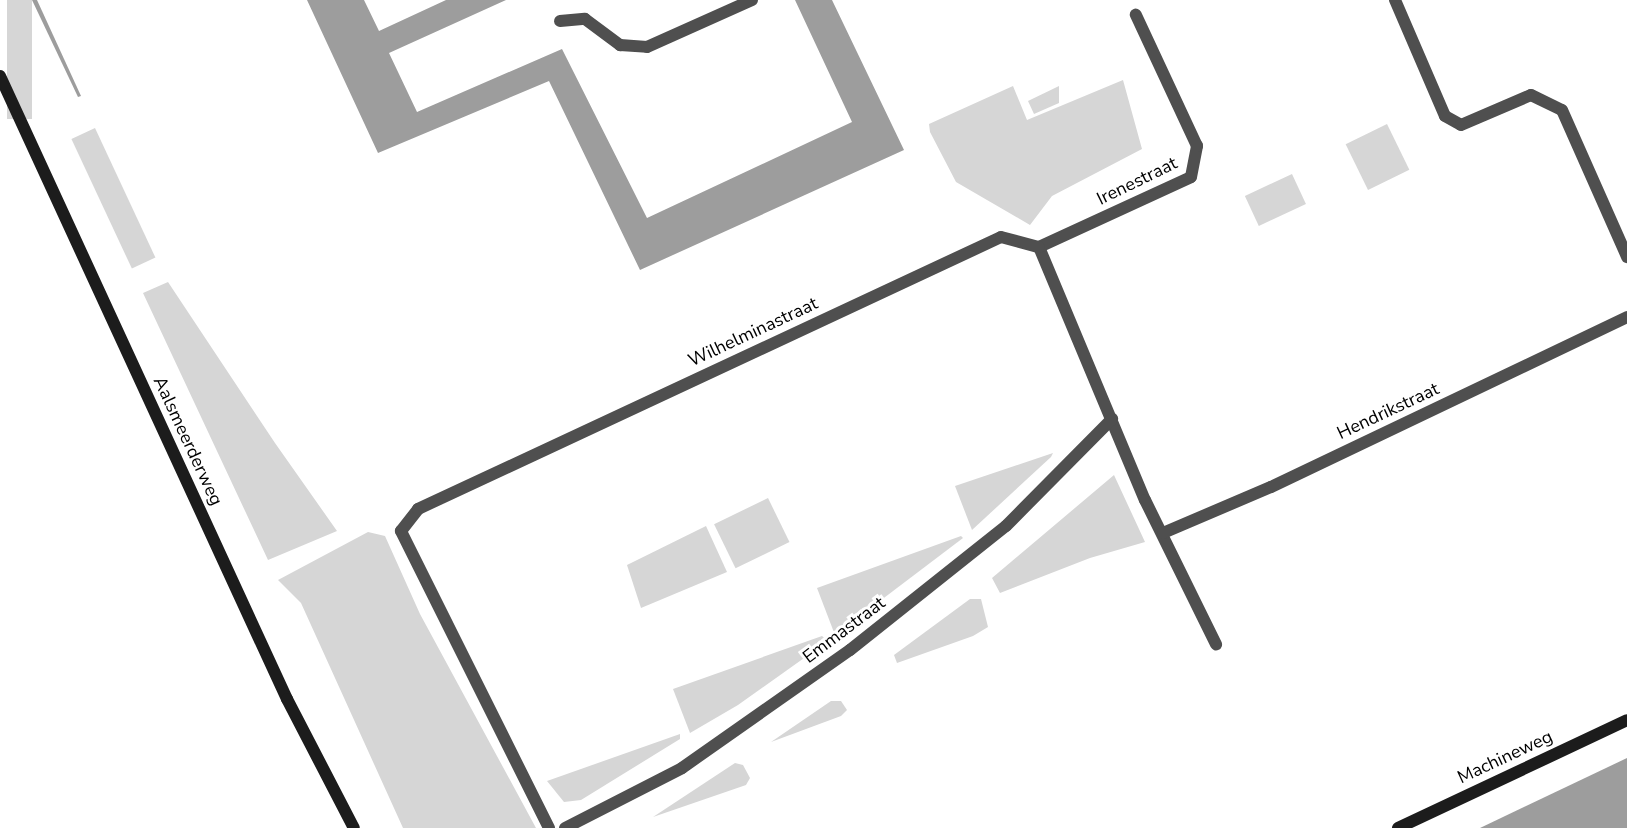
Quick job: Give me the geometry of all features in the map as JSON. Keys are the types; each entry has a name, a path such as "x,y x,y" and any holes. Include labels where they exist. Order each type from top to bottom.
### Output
{"street":[{"path":"560,21 585,19 620,45 647,47 752,0"},
{"path":"1395,0 1445,116 1461,124 1531,95 1562,110 1627,257"},
{"name":"Irenestraat","path":"1039,247 1191,177 1197,146 1136,15"},
{"name":"Aalsmeerderweg","path":"0,76 287,699 350,825"},
{"name":"Wilhelminastraat","path":"549,828 401,531 418,508 1001,237 1039,247"},
{"path":"1039,247 1112,419 1216,644"},
{"name":"Hendrikstraat","path":"1163,533 1271,487 1627,317"},
{"name":"Emmastraat","path":"565,828 681,768 850,650 1006,526 1112,419"},
{"name":"Machineweg","path":"1398,828 1627,720"}],"shaded area":[{"path":"7,0 32,0 32,119 7,119"},
{"path":"32,0 37,0 81,96 78,97"},
{"path":"307,0 364,0 379,31 446,0 506,0 389,53 417,112 562,49 647,218 852,122 795,0 832,0 904,150 640,270 549,81 378,153"},
{"path":"1123,80 1142,149 1052,196 1030,225 956,182 930,132 929,124 1013,86 1027,120"},
{"path":"1059,86 1059,103 1034,114 1028,101"},
{"path":"1387,124 1409,170 1368,190 1346,144"},
{"path":"95,128 155,258 132,269 71,139"},
{"path":"1292,174 1306,204 1259,226 1245,196"},
{"path":"168,282 275,443 337,531 268,560 143,293"},
{"path":"1053,453 1051,457 972,530 955,486"},
{"path":"1114,475 1145,542 1090,558 1000,593 992,578"},
{"path":"768,498 789,542 736,568 714,524"},
{"path":"706,526 727,572 641,608 627,565"},
{"path":"368,532 385,536 420,614 536,828 403,828 301,603 278,580"},
{"path":"961,536 963,538 835,635 817,588"},
{"path":"970,599 981,599 988,627 973,636 897,663 894,655"},
{"path":"822,636 828,641 738,705 690,733 673,689"},
{"path":"831,701 841,701 847,710 841,716 771,742"},
{"path":"680,734 680,739 581,800 564,802 547,781"},
{"path":"1627,758 1627,828 1480,828"},
{"path":"735,763 743,765 750,778 746,785 653,817"}]}
